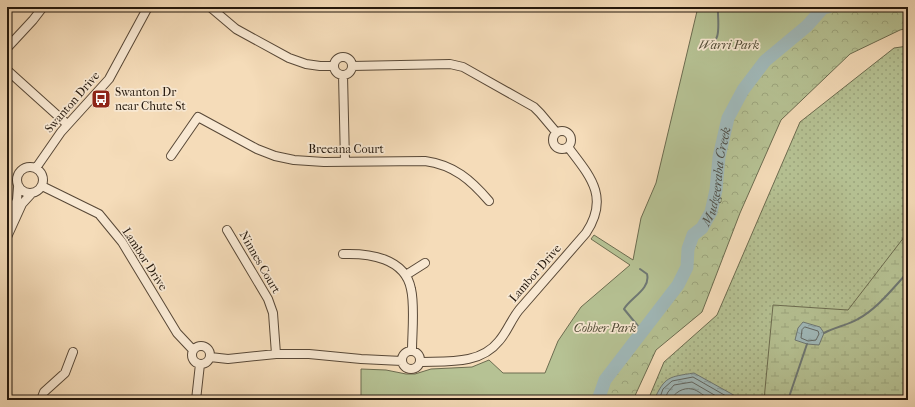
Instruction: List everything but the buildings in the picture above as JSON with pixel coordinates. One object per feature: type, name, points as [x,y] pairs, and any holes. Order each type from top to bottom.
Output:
[{"type":"street","points":[[7,48],[34,20],[43,7]]},
{"type":"street","name":"Swanton Drive","points":[[36,168],[50,146],[67,124],[108,79],[148,7]]},
{"type":"street","name":"Lambor Drive","points":[[210,7],[236,28],[289,58],[306,64],[333,66],[337,59],[343,57],[348,59],[352,66],[450,64],[463,67],[534,107],[556,132]]},
{"type":"street","points":[[333,66],[337,73],[343,75],[350,72],[352,66]]},
{"type":"street","points":[[7,70],[67,124]]},
{"type":"street","points":[[343,75],[345,162]]},
{"type":"street","name":"Breeana Court","points":[[171,156],[198,117],[244,142],[275,156],[304,161],[425,161],[440,163],[472,182],[489,201]]},
{"type":"street","name":"Lambor Drive","points":[[564,130],[568,133],[571,140],[568,147],[560,149],[555,146],[553,138],[556,132],[564,130]]},
{"type":"street","name":"Lambor Drive","points":[[210,357],[228,359],[276,354],[309,354],[402,361],[404,366],[411,369],[417,367],[420,362],[464,361],[491,350],[503,336],[512,319],[519,310],[586,233],[592,224],[597,204],[597,195],[591,178],[568,147]]},
{"type":"street","points":[[7,221],[17,200],[18,187],[16,179],[20,171],[28,167],[36,168],[43,176],[42,186],[38,191],[32,193],[24,192],[18,187]]},
{"type":"street","name":"Lambor Drive","points":[[42,186],[98,214],[122,242],[178,333],[193,350],[192,357],[197,363],[200,364]]},
{"type":"street","points":[[7,237],[22,204],[32,193]]},
{"type":"street","name":"Ninnes Court","points":[[227,230],[268,299],[273,313],[276,354]]},
{"type":"street","points":[[343,254],[360,254],[384,260],[398,267],[406,275],[410,283],[412,296],[412,351]]},
{"type":"street","points":[[406,275],[425,263]]},
{"type":"street","points":[[193,350],[198,346],[206,347],[210,352],[210,357],[206,362],[200,364],[196,400]]},
{"type":"street","points":[[412,351],[418,355],[420,362]]},
{"type":"street","points":[[402,361],[404,355],[412,351]]},
{"type":"street","points":[[41,400],[44,392],[65,373],[74,352]]},
{"type":"green space","name":"Cobber Park","points":[[698,7],[828,7],[823,8],[807,26],[765,61],[743,90],[728,118],[719,157],[716,190],[711,212],[702,228],[693,235],[688,249],[687,267],[678,285],[605,380],[598,400],[361,400],[361,369],[386,370],[406,374],[415,374],[431,369],[472,367],[489,360],[503,373],[545,373],[558,341],[581,307],[630,265],[591,239],[594,235],[633,260],[641,218],[656,183]]},
{"type":"green space","points":[[779,7],[908,7],[908,28],[900,30],[850,54],[781,120],[740,213],[702,312],[656,350],[633,400],[579,400],[694,192]]},
{"type":"green space","points":[[908,46],[908,400],[648,400],[664,362],[717,315],[800,122],[894,48]]},
{"type":"green space","points":[[908,232],[908,400],[764,400],[773,305],[848,310]]},
{"type":"water","points":[[803,322],[820,327],[824,333],[819,345],[807,344],[795,340],[798,328]]},
{"type":"water","points":[[694,373],[739,398],[739,400],[654,400],[661,386],[669,379]]},
{"type":"waterway","points":[[704,43],[710,43],[717,37],[718,7]]},
{"type":"waterway","name":"Mudgeeraba Creek","points":[[598,400],[605,380],[678,285],[687,267],[688,249],[693,235],[702,228],[711,212],[716,190],[719,157],[728,118],[743,90],[765,61],[807,26],[823,8],[828,7]]},
{"type":"waterway","points":[[640,269],[647,274],[646,284],[624,309],[642,331]]},
{"type":"waterway","points":[[824,333],[854,321],[872,309],[908,272]]},
{"type":"waterway","points":[[788,400],[807,344]]},
{"type":"place","name":"Swanton Dr near Chute St","points":[[101,99]]},
{"type":"park label","name":"Warri Park","points":[[729,45]]}]
